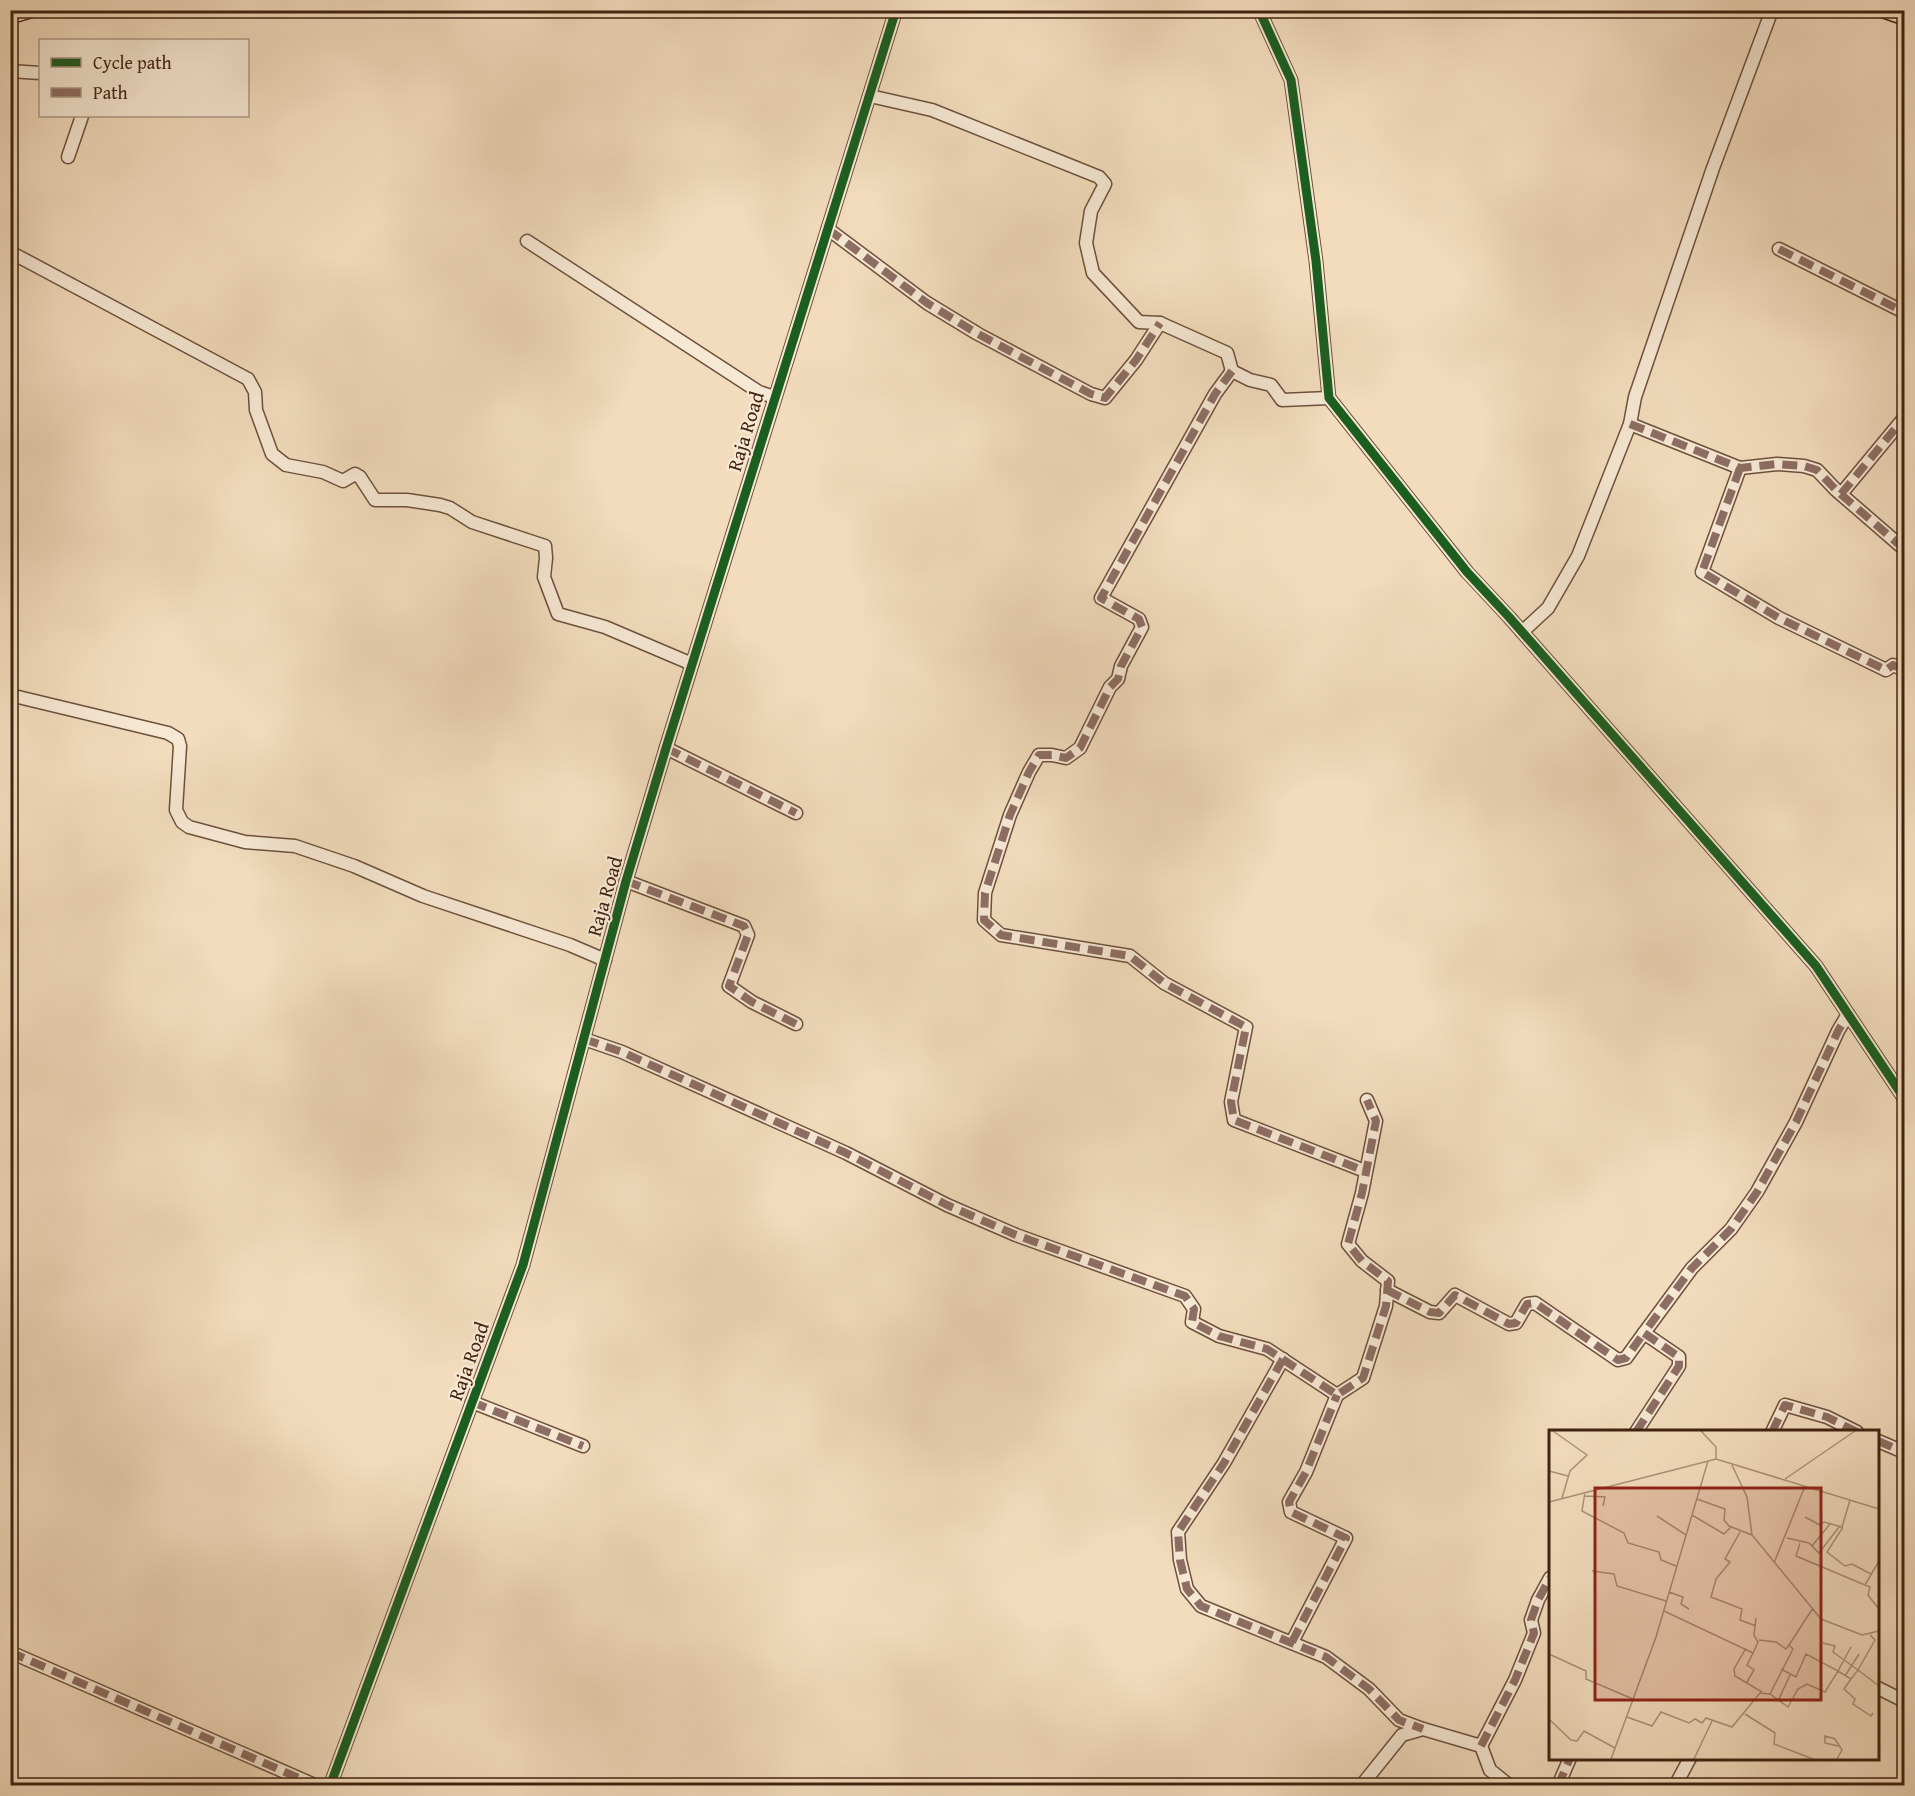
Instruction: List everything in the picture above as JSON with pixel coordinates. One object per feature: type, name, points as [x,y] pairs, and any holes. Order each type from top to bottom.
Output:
[{"type":"main road","points":[[10,16],[30,10]]},
{"type":"main road","points":[[1884,10],[1905,17]]},
{"type":"street","name":"Raja Road","points":[[330,1785],[523,1265],[605,960],[666,748],[896,10]]},
{"type":"street","points":[[1259,10],[1291,80],[1316,261],[1329,398],[1467,572],[1816,966],[1905,1098]]},
{"type":"street","points":[[1522,632],[1548,608],[1578,556],[1630,424],[1635,397],[1709,178],[1772,10]]},
{"type":"street","points":[[10,71],[39,73]]},
{"type":"street","points":[[870,96],[932,110],[1100,177],[1105,184],[1091,211],[1086,243],[1093,273],[1139,322],[1160,323],[1227,353],[1232,371],[1250,380],[1271,385],[1282,400],[1329,398]]},
{"type":"street","points":[[68,157],[82,117]]},
{"type":"street","points":[[828,229],[927,303],[978,334],[1091,394],[1105,398],[1136,360],[1160,323]]},
{"type":"street","points":[[527,241],[759,392],[774,397]]},
{"type":"street","points":[[1779,249],[1905,312]]},
{"type":"street","points":[[10,252],[248,379],[255,392],[256,410],[272,454],[286,465],[323,472],[343,481],[355,474],[360,477],[375,500],[407,500],[440,505],[450,508],[472,522],[544,546],[546,558],[544,577],[558,614],[604,627],[692,664]]},
{"type":"street","points":[[1232,371],[1215,394],[1101,598],[1139,619],[1142,627],[1121,666],[1118,679],[1110,687],[1080,748],[1066,758],[1052,754],[1039,755],[1029,772],[1010,815],[985,893],[984,920],[1001,935],[1130,956],[1164,983],[1246,1027],[1231,1102],[1234,1120],[1365,1171]]},
{"type":"street","points":[[1841,494],[1905,418]]},
{"type":"street","points":[[1630,424],[1740,468],[1777,464],[1804,466],[1816,470],[1903,548],[1905,547]]},
{"type":"street","points":[[1740,468],[1702,572],[1779,618],[1886,670],[1893,665],[1905,670]]},
{"type":"street","points":[[10,696],[168,733],[178,740],[180,746],[177,810],[182,822],[189,827],[245,842],[295,846],[354,866],[423,896],[570,945],[605,960]]},
{"type":"street","points":[[666,748],[796,813]]},
{"type":"street","points":[[627,881],[744,926],[748,935],[729,986],[752,1002],[796,1024]]},
{"type":"street","points":[[1387,1290],[1430,1312],[1438,1313],[1455,1294],[1509,1324],[1516,1323],[1527,1304],[1535,1304],[1618,1360],[1626,1358],[1692,1268],[1731,1229],[1757,1192],[1796,1122],[1838,1030],[1848,1014]]},
{"type":"street","points":[[584,1039],[622,1053],[846,1153],[946,1205],[1016,1235],[1185,1296],[1194,1309],[1192,1322],[1219,1336],[1267,1349],[1337,1395]]},
{"type":"street","points":[[1292,1642],[1346,1538],[1291,1512],[1289,1502],[1306,1472],[1337,1395],[1363,1378],[1386,1306],[1388,1281],[1362,1261],[1348,1245],[1362,1193],[1376,1121],[1367,1100]]},
{"type":"street","points":[[1637,1430],[1679,1366],[1679,1357],[1644,1334]]},
{"type":"street","points":[[1282,1359],[1224,1463],[1178,1532],[1180,1560],[1187,1589],[1201,1606],[1326,1657],[1369,1689],[1399,1720],[1481,1746]]},
{"type":"street","points":[[472,1402],[583,1446]]},
{"type":"street","points":[[1772,1430],[1785,1405],[1827,1418],[1855,1430]]},
{"type":"street","points":[[1879,1441],[1905,1452]]},
{"type":"street","points":[[1510,1785],[1490,1770],[1481,1746],[1515,1680],[1534,1633],[1531,1620],[1538,1600],[1549,1581]]},
{"type":"street","points":[[10,1652],[317,1785]]},
{"type":"street","points":[[1879,1688],[1905,1701]]},
{"type":"street","points":[[1361,1785],[1402,1735],[1423,1729]]},
{"type":"street","points":[[1558,1785],[1569,1760]]},
{"type":"street","points":[[1675,1785],[1689,1760]]},
{"type":"marked path","points":[[828,229],[927,303],[978,334],[1091,394],[1105,398],[1136,360],[1160,323]]},
{"type":"marked path","points":[[1779,249],[1904,312]]},
{"type":"marked path","points":[[1232,371],[1215,394],[1101,598],[1139,619],[1142,627],[1121,666],[1118,679],[1110,687],[1080,748],[1066,758],[1039,755],[1029,772],[1010,815],[985,893],[984,920],[1001,935],[1130,956],[1164,983],[1246,1027],[1231,1102],[1234,1120],[1365,1171]]},
{"type":"marked path","points":[[1841,494],[1904,418]]},
{"type":"marked path","points":[[1630,424],[1740,468],[1777,464],[1804,466],[1817,470],[1836,490],[1904,547]]},
{"type":"marked path","points":[[1740,468],[1702,572],[1779,618],[1886,670],[1893,665],[1904,670]]},
{"type":"marked path","points":[[666,748],[796,813]]},
{"type":"marked path","points":[[626,881],[744,926],[748,935],[729,986],[752,1002],[796,1024]]},
{"type":"marked path","points":[[1637,1430],[1679,1366],[1679,1357],[1644,1333],[1692,1268],[1731,1229],[1757,1192],[1796,1122],[1848,1014]]},
{"type":"marked path","points":[[584,1039],[622,1052],[846,1153],[947,1205],[1016,1235],[1185,1296],[1194,1309],[1192,1322],[1219,1336],[1267,1349],[1337,1395],[1363,1378],[1386,1306],[1388,1281],[1362,1261],[1348,1244],[1362,1193],[1376,1121],[1367,1100]]},
{"type":"marked path","points":[[1387,1290],[1430,1312],[1439,1313],[1455,1295],[1509,1324],[1516,1323],[1527,1304],[1535,1303],[1618,1360],[1626,1358],[1644,1333]]},
{"type":"marked path","points":[[1283,1359],[1224,1463],[1178,1532],[1180,1560],[1187,1589],[1201,1606],[1326,1657],[1369,1689],[1399,1720],[1423,1729]]},
{"type":"marked path","points":[[1292,1642],[1346,1538],[1291,1512],[1289,1502],[1306,1472],[1337,1395]]},
{"type":"marked path","points":[[472,1402],[583,1446]]},
{"type":"marked path","points":[[1773,1430],[1785,1405],[1827,1417],[1853,1430]]},
{"type":"marked path","points":[[1879,1441],[1904,1452]]},
{"type":"marked path","points":[[1481,1746],[1515,1680],[1534,1633],[1531,1620],[1549,1580]]},
{"type":"marked path","points":[[10,1652],[317,1786]]},
{"type":"marked path","points":[[1558,1786],[1569,1760]]},
{"type":"cycle path","points":[[330,1786],[523,1265],[626,881],[896,10]]},
{"type":"cycle path","points":[[1259,10],[1291,80],[1316,261],[1329,398],[1467,572],[1816,966],[1904,1098]]}]
